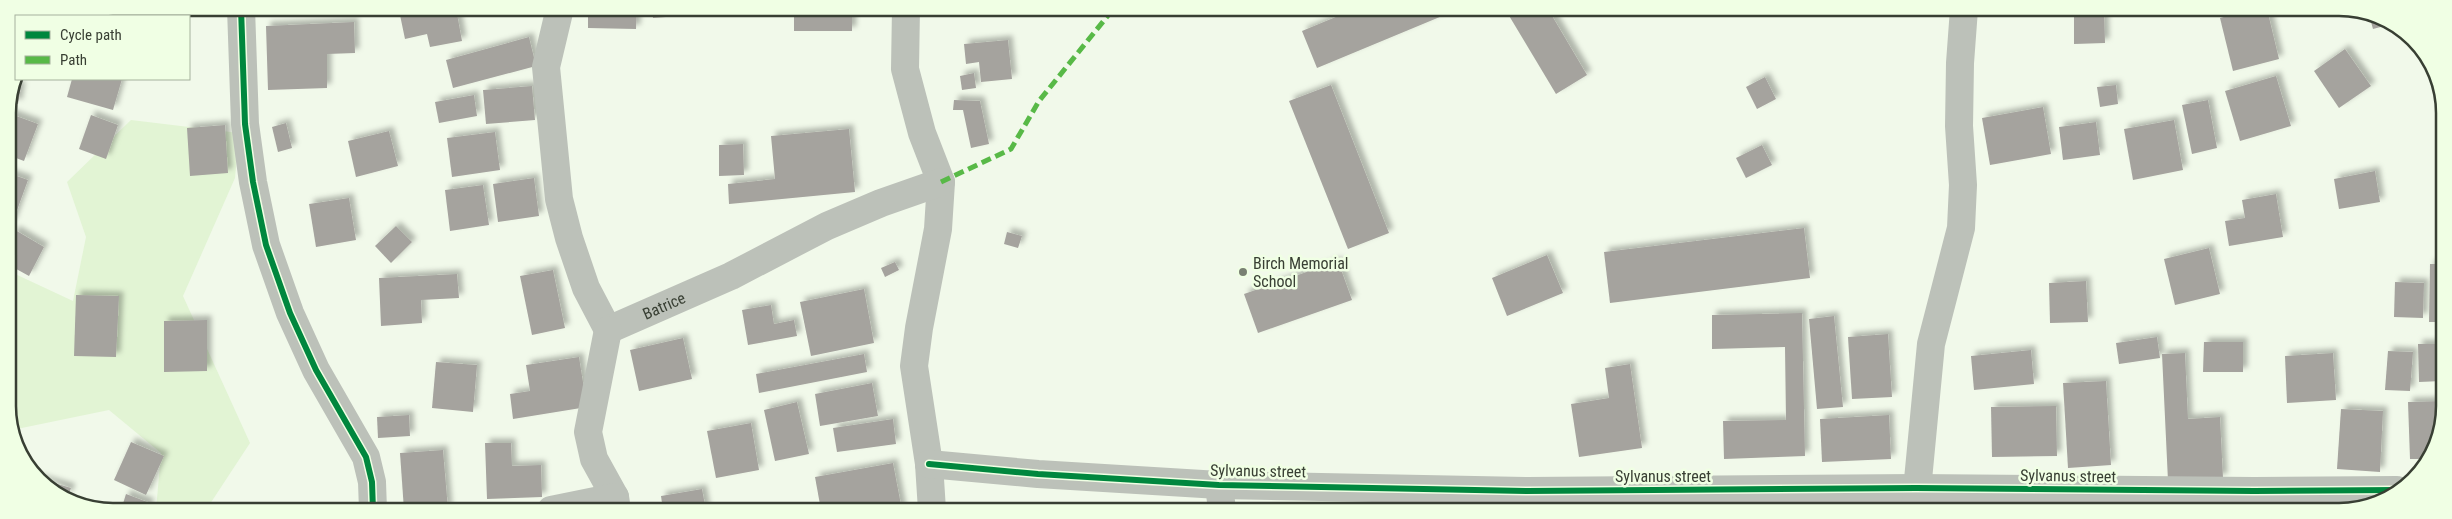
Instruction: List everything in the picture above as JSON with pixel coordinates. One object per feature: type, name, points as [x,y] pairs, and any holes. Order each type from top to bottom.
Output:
[{"type":"street","points":[[241,16],[245,124],[253,182],[266,245],[290,313],[316,370],[366,457],[372,482],[373,503]]},
{"type":"street","points":[[558,16],[546,67],[559,199],[568,238],[586,288],[608,330],[588,432],[594,459],[616,503]]},
{"type":"street","points":[[906,16],[905,69],[922,133],[941,182],[938,229],[919,328],[914,366],[929,464],[932,503]]},
{"type":"street","points":[[1916,500],[1931,344],[1961,228],[1960,90],[1964,16]]},
{"type":"street","name":"Batrice","points":[[608,330],[731,276],[827,226],[882,202],[941,182]]},
{"type":"street","name":"Sylvanus street","points":[[929,464],[1038,474],[1221,498],[1528,501],[2254,501],[2385,491]]},
{"type":"green space","points":[[131,120],[239,133],[235,178],[183,296],[250,443],[211,503],[157,503],[161,453],[109,410],[19,429],[16,412],[16,274],[73,301],[86,237],[67,182]]},
{"type":"building","points":[[400,16],[457,16],[462,41],[430,47],[427,34],[405,39]]},
{"type":"building","points":[[588,16],[637,16],[636,29],[588,28]]},
{"type":"building","points":[[653,16],[679,16],[653,18]]},
{"type":"building","points":[[794,16],[852,16],[852,31],[794,31]]},
{"type":"building","points":[[1338,16],[1442,16],[1317,68],[1302,31]]},
{"type":"building","points":[[1509,16],[1552,16],[1587,75],[1556,94]]},
{"type":"building","points":[[2074,16],[2104,16],[2105,43],[2074,44]]},
{"type":"building","points":[[2228,16],[2269,16],[2279,59],[2233,71],[2220,18]]},
{"type":"building","points":[[2371,21],[2382,27],[2373,29]]},
{"type":"building","points":[[354,22],[355,53],[327,54],[327,88],[268,90],[266,26]]},
{"type":"building","points":[[529,37],[536,66],[453,88],[446,60]]},
{"type":"building","points":[[1008,40],[1012,79],[981,82],[979,62],[966,64],[964,44]]},
{"type":"building","points":[[2345,49],[2371,86],[2339,108],[2314,71]]},
{"type":"building","points":[[974,73],[976,88],[962,90],[960,76]]},
{"type":"building","points":[[2276,76],[2291,126],[2240,141],[2225,91]]},
{"type":"building","points":[[1765,77],[1776,99],[1757,109],[1746,87]]},
{"type":"building","points":[[72,80],[122,80],[113,110],[67,97]]},
{"type":"building","points":[[1331,85],[1389,233],[1348,249],[1289,101]]},
{"type":"building","points":[[2116,85],[2118,104],[2100,107],[2097,87]]},
{"type":"building","points":[[21,86],[18,104],[17,104]]},
{"type":"building","points":[[532,86],[535,120],[486,124],[483,90]]},
{"type":"building","points":[[474,95],[477,116],[439,123],[435,102]]},
{"type":"building","points":[[954,100],[980,101],[989,144],[971,148],[963,110],[953,110]]},
{"type":"building","points":[[2208,100],[2217,148],[2192,154],[2182,105]]},
{"type":"building","points":[[2043,107],[2051,154],[1990,165],[1982,118]]},
{"type":"building","points":[[91,115],[118,125],[106,159],[79,149]]},
{"type":"building","points":[[16,116],[38,124],[24,161],[16,158]]},
{"type":"building","points":[[2174,120],[2183,170],[2133,180],[2124,129]]},
{"type":"building","points":[[2096,122],[2100,155],[2063,160],[2059,127]]},
{"type":"building","points":[[286,123],[292,148],[278,152],[272,127]]},
{"type":"building","points":[[225,125],[228,173],[190,176],[187,128]]},
{"type":"building","points":[[849,129],[855,192],[729,204],[728,184],[775,179],[771,136]]},
{"type":"building","points":[[389,131],[398,166],[356,177],[348,141]]},
{"type":"building","points":[[495,132],[500,170],[452,177],[447,138]]},
{"type":"building","points":[[743,144],[744,175],[719,176],[719,145]]},
{"type":"building","points":[[1762,145],[1772,165],[1746,178],[1736,158]]},
{"type":"building","points":[[2375,171],[2380,202],[2339,209],[2334,179]]},
{"type":"building","points":[[16,176],[28,180],[16,213]]},
{"type":"building","points":[[534,178],[539,216],[498,222],[493,184]]},
{"type":"building","points":[[483,185],[489,225],[450,231],[445,190]]},
{"type":"building","points":[[2276,194],[2283,237],[2229,246],[2225,221],[2245,218],[2242,200]]},
{"type":"building","points":[[349,198],[356,240],[316,247],[309,204]]},
{"type":"building","points":[[396,226],[412,242],[391,263],[375,246]]},
{"type":"building","points":[[1804,228],[1810,278],[1610,303],[1604,252]]},
{"type":"building","points":[[16,231],[44,247],[29,276],[16,269]]},
{"type":"building","points":[[1007,232],[1022,236],[1018,248],[1004,244]]},
{"type":"building","points":[[2209,248],[2220,294],[2175,305],[2164,259]]},
{"type":"building","points":[[1547,255],[1563,293],[1507,316],[1492,278]]},
{"type":"building","points":[[1338,261],[1352,300],[1258,333],[1244,294]]},
{"type":"building","points":[[895,262],[899,270],[885,277],[881,268]]},
{"type":"building","points":[[2430,264],[2436,264],[2436,322],[2429,322]]},
{"type":"building","points":[[553,270],[565,328],[532,335],[520,276]]},
{"type":"building","points":[[457,274],[459,298],[421,300],[422,323],[381,326],[379,278]]},
{"type":"building","points":[[2086,281],[2088,322],[2050,323],[2049,283]]},
{"type":"building","points":[[2395,282],[2424,283],[2423,318],[2394,317]]},
{"type":"building","points":[[864,289],[874,343],[811,356],[800,302]]},
{"type":"building","points":[[76,295],[119,296],[116,357],[74,356]]},
{"type":"building","points":[[771,305],[774,324],[794,320],[797,336],[748,345],[742,310]]},
{"type":"building","points":[[1802,313],[1805,456],[1724,459],[1723,421],[1786,420],[1785,347],[1712,349],[1712,315]]},
{"type":"building","points":[[1834,316],[1843,407],[1817,409],[1809,319]]},
{"type":"building","points":[[207,320],[207,371],[164,372],[164,321]]},
{"type":"building","points":[[1888,334],[1892,397],[1852,399],[1848,337]]},
{"type":"building","points":[[2157,337],[2160,358],[2119,364],[2116,343]]},
{"type":"building","points":[[683,338],[692,379],[639,391],[630,350]]},
{"type":"building","points":[[2204,342],[2243,342],[2243,372],[2203,372]]},
{"type":"building","points":[[2418,344],[2436,344],[2436,381],[2419,382]]},
{"type":"building","points":[[2031,350],[2034,384],[1974,390],[1971,356]]},
{"type":"building","points":[[2388,351],[2413,352],[2410,391],[2385,390]]},
{"type":"building","points":[[2185,353],[2188,419],[2220,417],[2223,478],[2168,481],[2162,354]]},
{"type":"building","points":[[2333,353],[2336,400],[2287,403],[2285,356]]},
{"type":"building","points":[[864,354],[867,372],[759,393],[756,374]]},
{"type":"building","points":[[579,357],[587,407],[513,419],[510,394],[530,391],[526,365]]},
{"type":"building","points":[[436,362],[477,365],[473,412],[432,408]]},
{"type":"building","points":[[1630,364],[1642,448],[1579,457],[1571,404],[1609,398],[1605,368]]},
{"type":"building","points":[[2106,381],[2111,465],[2068,468],[2063,383]]},
{"type":"building","points":[[872,383],[878,416],[820,426],[815,394]]},
{"type":"building","points":[[2436,401],[2431,437],[2420,459],[2410,459],[2408,402]]},
{"type":"building","points":[[797,402],[809,454],[775,461],[764,410]]},
{"type":"building","points":[[2056,406],[2057,456],[1992,457],[1991,407]]},
{"type":"building","points":[[2341,409],[2383,411],[2380,472],[2337,469]]},
{"type":"building","points":[[409,415],[410,436],[378,438],[377,417]]},
{"type":"building","points":[[1889,415],[1891,459],[1822,462],[1820,419]]},
{"type":"building","points":[[893,419],[896,444],[837,452],[833,428]]},
{"type":"building","points":[[751,423],[759,470],[716,478],[707,431]]},
{"type":"building","points":[[131,442],[164,456],[146,495],[114,480]]},
{"type":"building","points":[[485,443],[511,443],[512,466],[541,465],[542,497],[487,499]]},
{"type":"building","points":[[443,450],[447,503],[404,503],[400,453]]},
{"type":"building","points":[[893,463],[901,503],[820,503],[815,477]]},
{"type":"building","points":[[55,483],[71,488],[69,492]]},
{"type":"building","points":[[702,489],[705,503],[662,503],[661,496]]},
{"type":"building","points":[[126,494],[150,503],[123,503]]},
{"type":"marked path","points":[[941,182],[1011,149],[1039,101],[1108,16]]},
{"type":"cycle path","points":[[241,16],[245,124],[253,182],[266,245],[290,313],[316,370],[366,457],[372,482],[373,503]]},
{"type":"cycle path","points":[[929,464],[1038,474],[1219,485],[1527,491],[1916,488],[2254,491],[2387,490]]},
{"type":"place","name":"Birch Memorial School","points":[[1243,272]]}]
